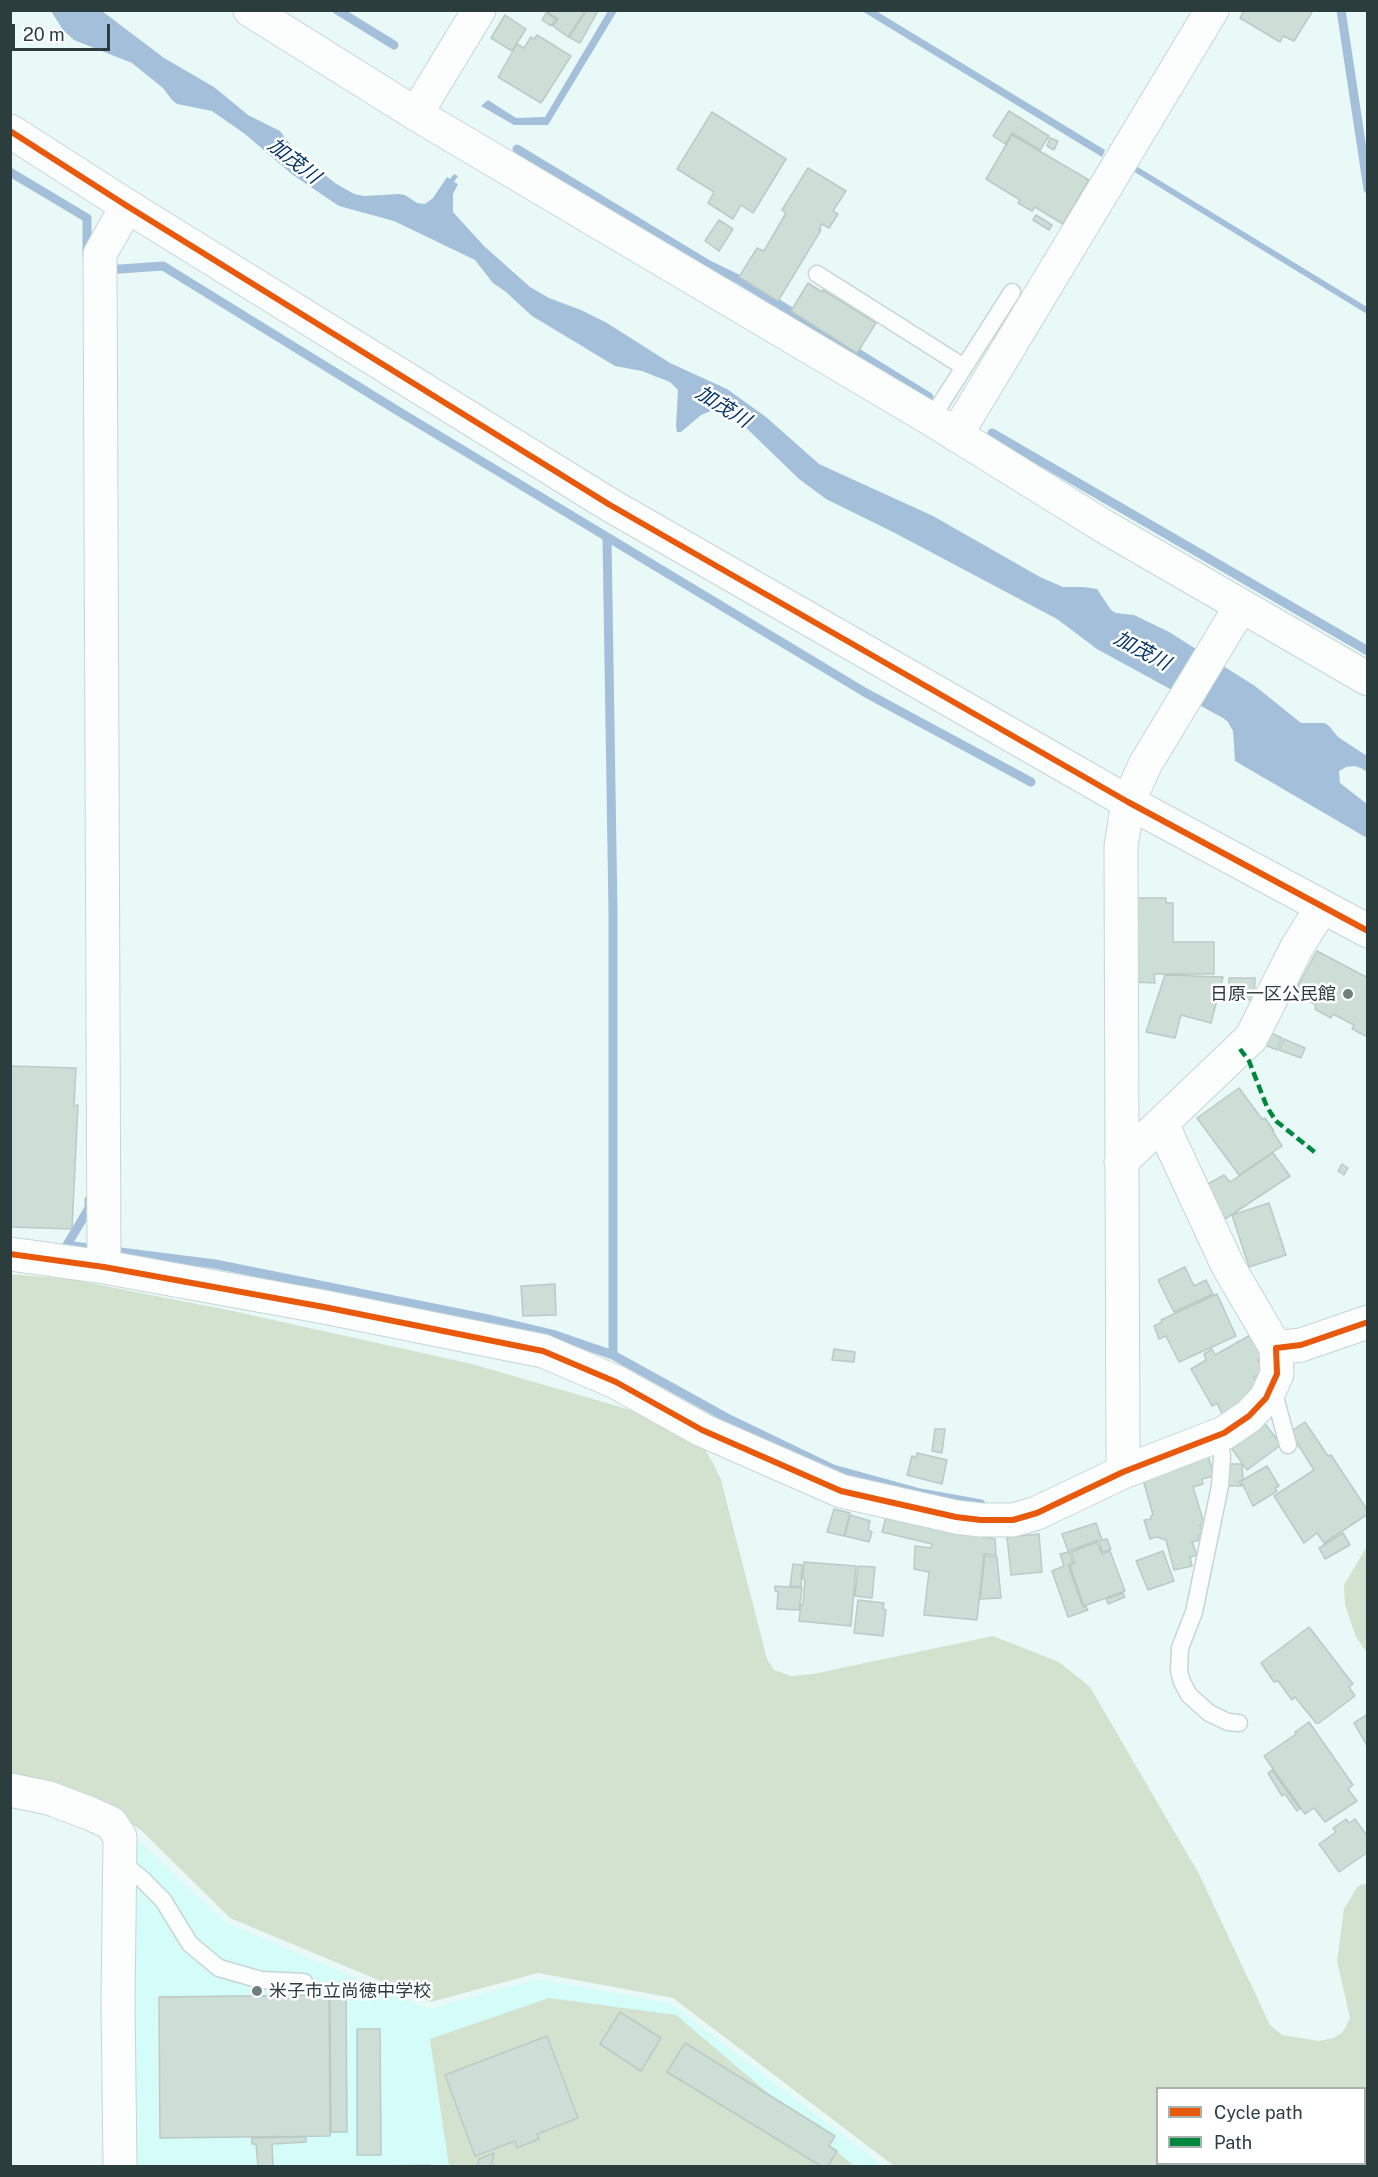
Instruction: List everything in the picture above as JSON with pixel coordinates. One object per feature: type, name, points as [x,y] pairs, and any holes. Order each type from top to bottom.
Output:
[{"type":"street","points":[[250,10],[416,114],[943,427],[1105,527],[1234,618],[1368,679]]},
{"type":"street","points":[[416,114],[479,10]]},
{"type":"street","points":[[943,427],[1212,10]]},
{"type":"street","points":[[10,131],[126,206],[610,505],[1128,802],[1368,931]]},
{"type":"street","points":[[104,1267],[100,254],[126,206]]},
{"type":"street","points":[[1123,1472],[1121,846],[1128,802],[1146,763],[1234,618]]},
{"type":"street","points":[[1121,1162],[1251,1038],[1297,946],[1322,907]]},
{"type":"street","points":[[10,1254],[104,1267],[324,1307],[543,1351],[616,1382],[702,1430],[840,1491],[956,1517],[1013,1520],[1037,1513],[1123,1472],[1218,1436],[1249,1416],[1266,1398],[1277,1374],[1276,1348],[1228,1266],[1162,1124]]},
{"type":"street","points":[[1276,1348],[1301,1344],[1368,1322]]},
{"type":"street","points":[[10,1790],[49,1798],[111,1823],[120,1836],[118,2002],[120,2166]]},
{"type":"lane","points":[[817,274],[964,367]]},
{"type":"lane","points":[[943,427],[964,367],[1012,292]]},
{"type":"lane","points":[[1272,1385],[1288,1445]]},
{"type":"lane","points":[[1218,1436],[1222,1456],[1220,1486],[1194,1612],[1180,1648],[1179,1671],[1189,1695],[1209,1713],[1228,1722],[1239,1723]]},
{"type":"lane","points":[[120,1861],[163,1900],[190,1944],[219,1968],[261,1980],[304,1982]]},
{"type":"shaded area","name":"米子市立尚徳中学校","points":[[135,1838],[226,1923],[429,2009],[538,1979],[670,2003],[883,2166],[130,2166]]},
{"type":"green space","points":[[10,1274],[69,1279],[233,1311],[472,1364],[648,1415],[704,1448],[713,1463],[721,1480],[767,1659],[774,1670],[791,1676],[813,1674],[993,1636],[1059,1662],[1090,1687],[1199,1874],[1270,2025],[1282,2035],[1319,2041],[1334,2038],[1343,2032],[1350,2018],[1337,1961],[1344,1909],[1358,1886],[1367,1883],[1367,2166],[894,2166],[673,1998],[538,1973],[431,2002],[230,1918],[142,1831],[98,1800],[11,1775]]},
{"type":"green space","points":[[1367,1546],[1367,1653],[1356,1637],[1345,1605],[1344,1585]]},
{"type":"green space","points":[[549,1998],[676,2015],[854,2166],[449,2166],[430,2039]]},
{"type":"water","name":"加茂川","points":[[51,11],[102,11],[164,58],[214,87],[248,115],[280,131],[296,152],[335,183],[354,194],[364,196],[399,194],[417,203],[425,204],[433,198],[447,177],[450,179],[454,174],[458,176],[454,182],[458,184],[453,194],[453,212],[484,246],[530,287],[549,298],[607,323],[670,363],[727,389],[766,417],[819,464],[933,516],[1040,577],[1063,587],[1097,589],[1111,610],[1116,613],[1134,615],[1169,632],[1255,686],[1301,723],[1325,723],[1338,737],[1367,756],[1367,772],[1354,766],[1339,771],[1340,783],[1367,804],[1367,838],[1235,761],[1233,731],[1223,718],[1097,649],[1057,619],[826,499],[799,479],[736,418],[722,411],[711,411],[701,415],[681,432],[677,432],[678,390],[670,382],[642,371],[615,366],[532,316],[493,283],[475,260],[394,221],[339,206],[293,175],[245,134],[212,111],[177,104],[163,88],[132,63],[74,40],[63,30]]},
{"type":"water","points":[[608,11],[617,11],[548,125],[514,125],[481,106],[488,100],[516,118],[545,117]]},
{"type":"water","points":[[862,11],[876,11],[1105,150],[1102,157]]},
{"type":"water","points":[[1136,166],[1367,307],[1367,314],[1133,171]]},
{"type":"building","points":[[544,10],[586,10],[568,37],[553,26],[558,19]]},
{"type":"building","points":[[587,10],[598,11],[580,43],[569,37]]},
{"type":"building","points":[[1244,10],[1311,10],[1312,12],[1294,41],[1283,36],[1280,42],[1240,18]]},
{"type":"building","points":[[546,13],[556,19],[551,26],[542,20]]},
{"type":"building","points":[[505,15],[526,29],[512,51],[491,38]]},
{"type":"building","points":[[537,35],[571,56],[541,103],[498,77],[517,44],[524,48],[531,37],[534,39]]},
{"type":"building","points":[[1009,111],[1049,136],[1040,150],[1012,133],[1005,144],[993,136]]},
{"type":"building","points":[[712,112],[786,159],[753,213],[741,205],[733,219],[708,203],[714,192],[677,169]]},
{"type":"building","points":[[1012,135],[1089,180],[1063,224],[1035,207],[1032,211],[1018,203],[1020,200],[986,179]]},
{"type":"building","points":[[1050,138],[1058,141],[1054,150],[1047,146]]},
{"type":"building","points":[[808,168],[846,191],[833,211],[838,214],[829,228],[822,224],[819,229],[821,230],[778,301],[739,277],[757,248],[764,251],[786,213],[782,210]]},
{"type":"building","points":[[1036,215],[1052,225],[1049,230],[1033,220]]},
{"type":"building","points":[[719,220],[733,229],[719,251],[705,241]]},
{"type":"building","points":[[808,283],[876,323],[857,353],[791,311]]},
{"type":"building","points":[[1135,898],[1166,898],[1166,903],[1173,903],[1173,942],[1214,942],[1214,974],[1154,974],[1155,983],[1134,982]]},
{"type":"building","points":[[1317,951],[1368,978],[1368,1037],[1352,1029],[1354,1025],[1333,1014],[1331,1018],[1315,1009],[1316,1005],[1294,993]]},
{"type":"building","points":[[1165,975],[1223,977],[1211,1023],[1181,1015],[1175,1038],[1146,1032]]},
{"type":"building","points":[[1229,978],[1255,978],[1254,1000],[1229,999]]},
{"type":"building","points":[[1269,1032],[1282,1038],[1277,1050],[1265,1045]]},
{"type":"building","points":[[1284,1039],[1305,1048],[1301,1058],[1279,1050]]},
{"type":"building","points":[[10,1066],[76,1068],[74,1106],[78,1105],[72,1229],[10,1227]]},
{"type":"building","points":[[1239,1088],[1262,1119],[1265,1118],[1282,1146],[1239,1175],[1197,1118]]},
{"type":"building","points":[[1273,1153],[1290,1176],[1225,1219],[1206,1185],[1224,1175],[1230,1182]]},
{"type":"building","points":[[1342,1164],[1348,1168],[1344,1175],[1338,1171]]},
{"type":"building","points":[[1269,1203],[1286,1255],[1249,1267],[1232,1215]]},
{"type":"building","points":[[1185,1267],[1194,1286],[1206,1280],[1213,1294],[1174,1312],[1158,1280]]},
{"type":"building","points":[[555,1284],[556,1315],[523,1316],[521,1286]]},
{"type":"building","points":[[1217,1294],[1236,1336],[1179,1362],[1166,1336],[1159,1339],[1154,1326],[1162,1322],[1161,1320]]},
{"type":"building","points":[[1254,1333],[1266,1355],[1258,1360],[1265,1372],[1254,1377],[1261,1390],[1224,1418],[1217,1403],[1212,1406],[1191,1369],[1206,1360],[1204,1354],[1212,1349],[1215,1355]]},
{"type":"building","points":[[834,1349],[855,1352],[854,1362],[832,1360]]},
{"type":"building","points":[[1263,1421],[1281,1445],[1247,1470],[1230,1446]]},
{"type":"building","points":[[1305,1422],[1328,1456],[1331,1455],[1368,1511],[1368,1514],[1324,1543],[1317,1533],[1304,1543],[1274,1496],[1314,1470],[1290,1432]]},
{"type":"building","points":[[935,1429],[945,1429],[942,1453],[932,1451]]},
{"type":"building","points":[[1207,1452],[1214,1476],[1202,1479],[1203,1484],[1193,1487],[1204,1523],[1200,1525],[1203,1533],[1198,1535],[1200,1540],[1192,1542],[1197,1555],[1190,1557],[1192,1566],[1174,1570],[1166,1540],[1157,1537],[1150,1539],[1144,1520],[1151,1519],[1153,1515],[1142,1476]]},
{"type":"building","points":[[917,1453],[947,1460],[942,1484],[907,1475],[912,1456],[916,1458]]},
{"type":"building","points":[[1229,1464],[1242,1464],[1243,1479],[1239,1482],[1242,1486],[1228,1486]]},
{"type":"building","points":[[1267,1466],[1279,1486],[1275,1488],[1277,1491],[1253,1506],[1241,1481]]},
{"type":"building","points":[[834,1509],[850,1513],[844,1536],[827,1532]]},
{"type":"building","points":[[850,1515],[870,1521],[868,1530],[872,1532],[869,1542],[845,1536]]},
{"type":"building","points":[[886,1517],[995,1539],[996,1555],[984,1554],[977,1620],[924,1615],[929,1572],[914,1569],[915,1546],[931,1548],[932,1544],[882,1532]]},
{"type":"building","points":[[1096,1523],[1102,1540],[1107,1539],[1111,1549],[1102,1552],[1099,1540],[1068,1551],[1062,1534]]},
{"type":"building","points":[[1343,1533],[1350,1545],[1325,1559],[1319,1548]]},
{"type":"building","points":[[1039,1534],[1042,1572],[1011,1575],[1007,1537]]},
{"type":"building","points":[[1097,1542],[1102,1554],[1110,1551],[1125,1591],[1084,1606],[1070,1566],[1075,1563],[1071,1552]]},
{"type":"building","points":[[1163,1551],[1174,1581],[1148,1590],[1136,1561]]},
{"type":"building","points":[[1069,1552],[1073,1563],[1068,1565],[1083,1607],[1088,1610],[1068,1617],[1052,1571],[1064,1566],[1060,1554]]},
{"type":"building","points":[[985,1556],[997,1557],[1001,1598],[980,1599]]},
{"type":"building","points":[[804,1562],[856,1566],[851,1626],[799,1621],[801,1604],[803,1604]]},
{"type":"building","points":[[793,1564],[802,1565],[801,1587],[790,1586]]},
{"type":"building","points":[[858,1566],[875,1567],[872,1598],[855,1596]]},
{"type":"building","points":[[775,1586],[802,1588],[799,1610],[777,1609],[778,1591],[775,1591]]},
{"type":"building","points":[[1123,1593],[1125,1597],[1108,1604],[1106,1599]]},
{"type":"building","points":[[858,1600],[884,1603],[883,1609],[886,1610],[883,1636],[854,1633]]},
{"type":"building","points":[[1309,1627],[1353,1684],[1349,1687],[1355,1696],[1319,1723],[1316,1723],[1295,1697],[1292,1700],[1278,1681],[1274,1682],[1261,1663]]},
{"type":"building","points":[[1368,1714],[1368,1747],[1354,1723]]},
{"type":"building","points":[[1309,1722],[1353,1785],[1348,1789],[1357,1801],[1325,1822],[1314,1808],[1305,1814],[1264,1756]]},
{"type":"building","points":[[1272,1770],[1300,1809],[1297,1811],[1285,1794],[1282,1796],[1268,1773]]},
{"type":"building","points":[[1346,1819],[1349,1823],[1355,1819],[1368,1837],[1368,1852],[1339,1872],[1319,1844],[1336,1832],[1333,1828]]},
{"type":"building","points":[[329,1995],[330,2136],[160,2138],[159,1997]]},
{"type":"building","points":[[330,1999],[346,1999],[347,2132],[331,2132]]},
{"type":"building","points":[[620,2012],[661,2038],[641,2071],[600,2044]]},
{"type":"building","points":[[357,2029],[380,2029],[381,2155],[357,2155]]},
{"type":"building","points":[[547,2036],[578,2118],[537,2134],[539,2139],[517,2148],[515,2141],[475,2156],[445,2075]]},
{"type":"building","points":[[685,2043],[835,2136],[829,2146],[837,2151],[828,2166],[821,2166],[667,2072]]},
{"type":"building","points":[[306,2137],[306,2142],[272,2144],[273,2166],[258,2166],[256,2144],[252,2144],[252,2138]]},
{"type":"building","points":[[494,2153],[491,2166],[477,2166],[479,2159]]},
{"type":"building","points":[[430,2165],[430,2166],[377,2166]]},
{"type":"waterway","points":[[337,10],[394,45]]},
{"type":"waterway","points":[[1341,10],[1368,189]]},
{"type":"waterway","points":[[517,149],[709,265],[738,279],[929,397]]},
{"type":"waterway","points":[[10,172],[87,218],[87,255]]},
{"type":"waterway","points":[[106,270],[163,266],[398,411],[866,693],[1031,782]]},
{"type":"waterway","points":[[992,433],[1368,651]]},
{"type":"waterway","points":[[607,537],[613,913],[613,1355]]},
{"type":"waterway","points":[[67,1245],[89,1208],[89,1200]]},
{"type":"waterway","points":[[73,1246],[215,1264],[488,1319],[555,1335],[613,1355],[727,1418],[833,1469],[920,1493],[981,1504]]},
{"type":"marked path","points":[[1240,1049],[1249,1061],[1267,1107],[1276,1121],[1317,1154]]},
{"type":"cycle path","points":[[10,131],[610,505],[1128,802],[1368,931]]},
{"type":"cycle path","points":[[10,1254],[104,1267],[324,1307],[543,1351],[616,1382],[702,1430],[841,1491],[956,1517],[981,1520],[1013,1520],[1037,1513],[1123,1472],[1224,1433],[1249,1416],[1266,1398],[1277,1374],[1276,1348],[1301,1345],[1368,1322]]},
{"type":"place","name":"日原一区公民館","points":[[1348,994]]},
{"type":"place","name":"米子市立尚徳中学校","points":[[257,1991]]}]
